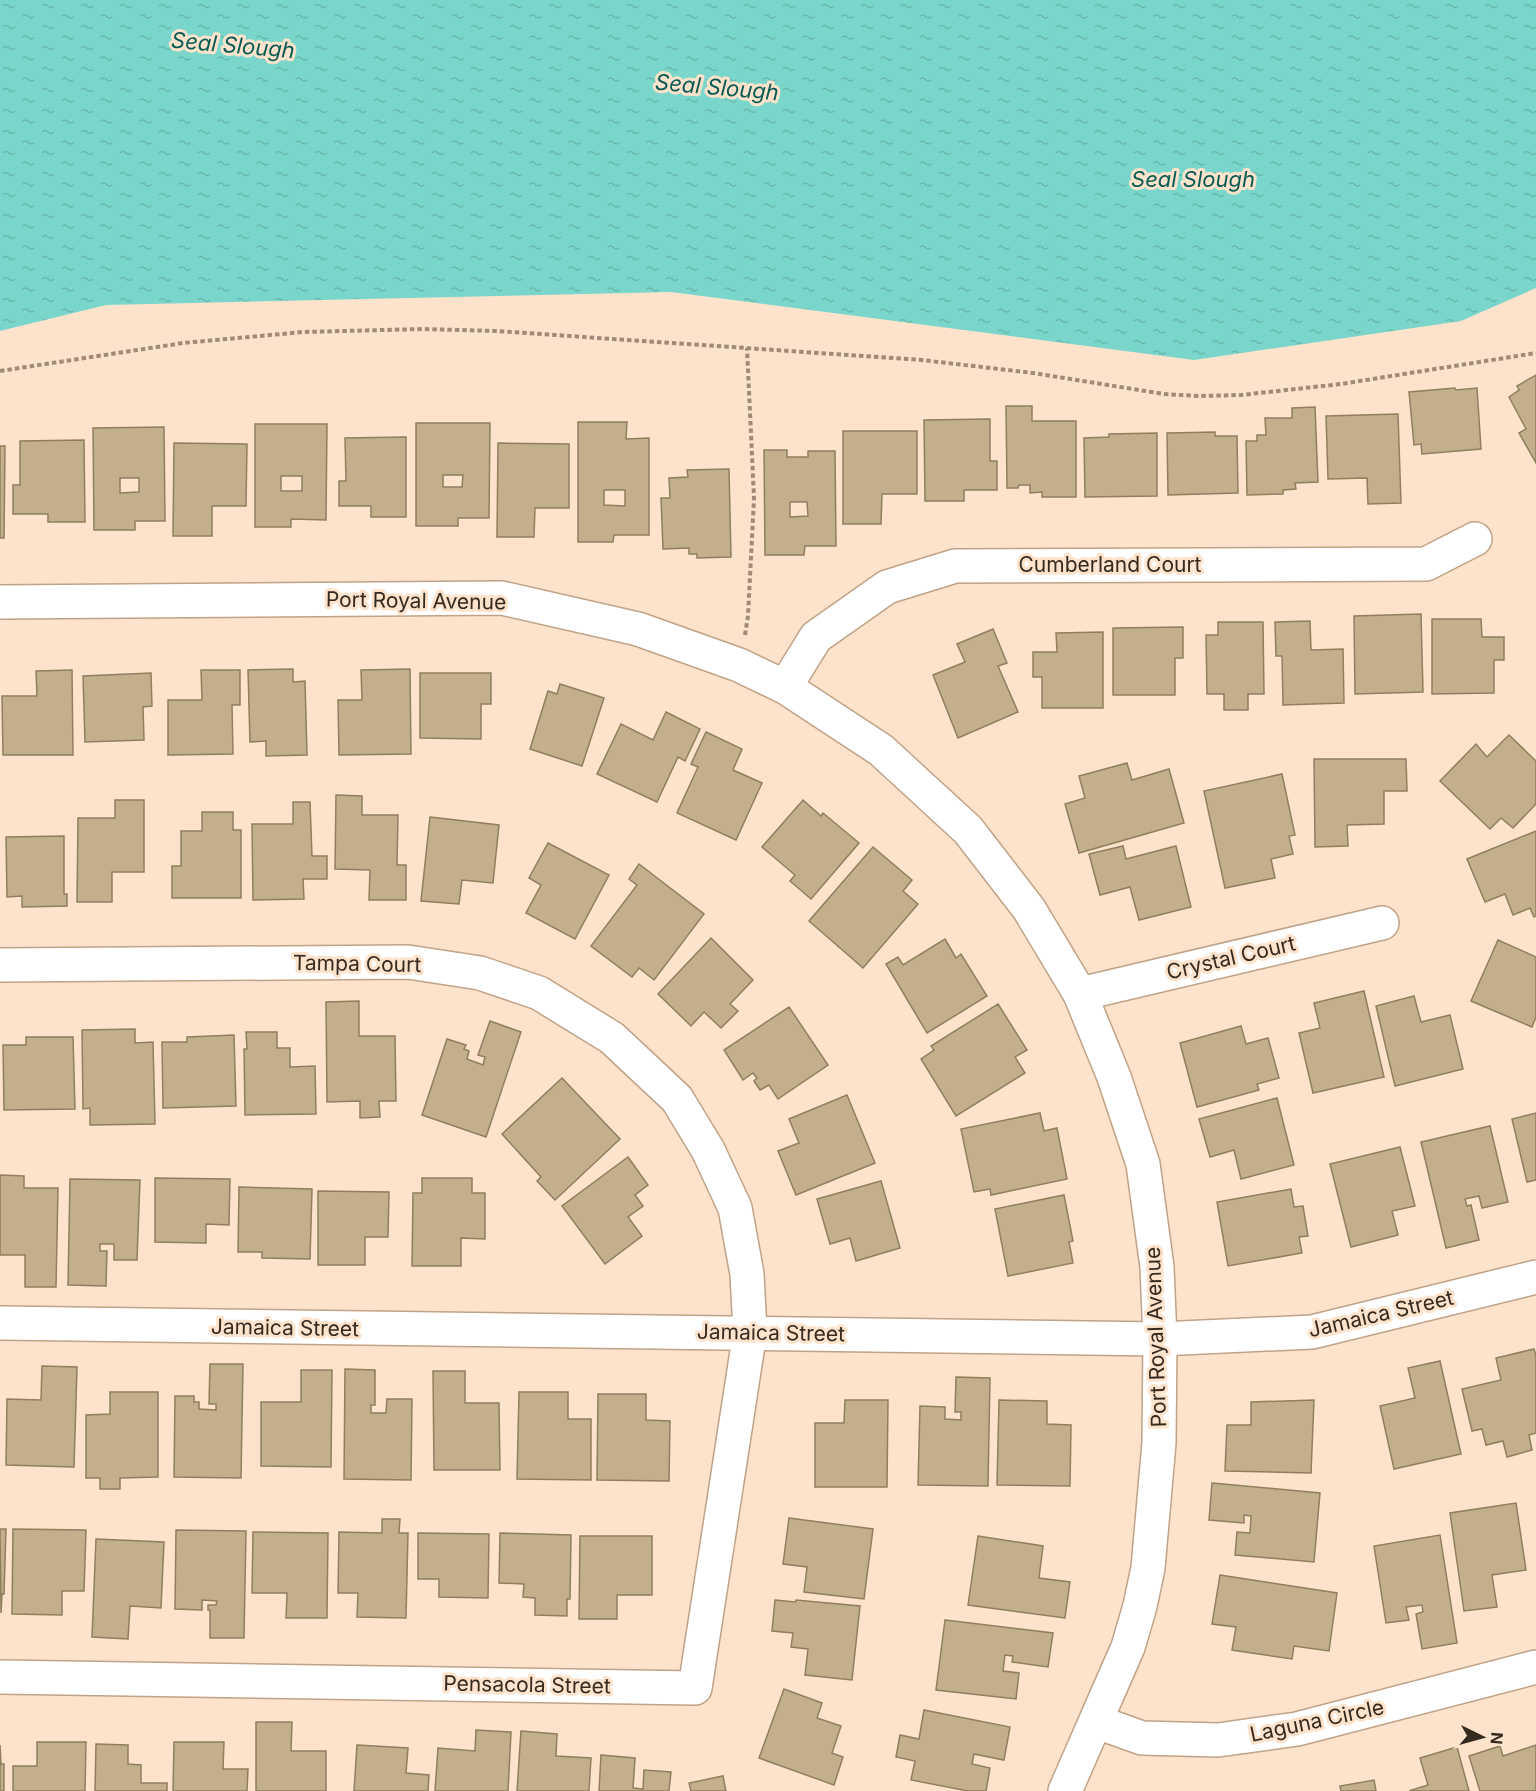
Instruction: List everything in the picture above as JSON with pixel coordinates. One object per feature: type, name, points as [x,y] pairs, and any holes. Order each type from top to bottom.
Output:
[{"type":"street","name":"Cumberland Court","points":[[785,687],[816,637],[887,587],[955,566],[1426,564],[1475,539]]},
{"type":"street","name":"Port Royal Avenue","points":[[0,602],[502,598],[638,629],[740,665],[785,687],[881,750],[968,830],[1029,909],[1080,994],[1114,1077],[1143,1164],[1157,1267],[1160,1339],[1159,1443],[1148,1568],[1128,1647],[1065,1791]]},
{"type":"street","name":"Crystal Court","points":[[1080,994],[1382,923]]},
{"type":"street","name":"Tampa Court","points":[[0,965],[408,962],[480,973],[538,993],[612,1038],[677,1099],[708,1150],[735,1208],[747,1274],[750,1332]]},
{"type":"street","name":"Jamaica Street","points":[[0,1323],[1160,1339],[1312,1332],[1536,1277]]},
{"type":"street","name":"Pensacola Street","points":[[0,1677],[694,1688],[750,1332]]},
{"type":"street","name":"Laguna Circle","points":[[1096,1722],[1142,1738],[1218,1740],[1297,1729],[1536,1667]]},
{"type":"path","points":[[0,371],[183,343],[303,332],[423,329],[496,331],[922,360],[1033,373],[1164,394],[1198,396],[1241,395],[1341,384],[1536,353]]},
{"type":"path","points":[[740,665],[748,616],[753,498],[747,348]]},
{"type":"water","name":"Seal Slough","points":[[0,0],[1536,0],[1536,288],[1461,321],[1194,360],[671,292],[106,305],[0,331]]},
{"type":"building","points":[[1536,375],[1536,463],[1519,433],[1526,429],[1509,397],[1519,390],[1517,386]]},
{"type":"building","points":[[1455,388],[1456,390],[1477,388],[1481,449],[1422,454],[1421,444],[1414,445],[1409,392]]},
{"type":"building","points":[[1006,406],[1032,406],[1032,421],[1076,421],[1076,497],[1042,497],[1042,492],[1030,493],[1030,485],[1007,488]]},
{"type":"building","points":[[1315,407],[1318,482],[1295,483],[1296,489],[1283,490],[1283,494],[1247,495],[1246,441],[1257,441],[1257,435],[1266,435],[1265,418],[1292,418],[1292,408]]},
{"type":"building","points":[[1398,414],[1401,503],[1368,504],[1367,478],[1328,479],[1326,416]]},
{"type":"building","points":[[990,419],[990,461],[997,461],[997,490],[964,490],[964,501],[925,501],[924,420]]},
{"type":"building","points":[[578,422],[627,422],[626,439],[649,438],[649,535],[614,535],[613,542],[578,542]],"holes":[[[604,490],[625,490],[625,506],[604,505]]]},
{"type":"building","points":[[416,423],[490,423],[489,518],[458,518],[458,526],[416,526]],"holes":[[[443,475],[463,475],[462,487],[443,487]]]},
{"type":"building","points":[[255,424],[327,424],[326,520],[291,519],[291,527],[255,527]],"holes":[[[281,476],[302,476],[302,491],[281,491]]]},
{"type":"building","points":[[164,427],[165,521],[135,521],[135,530],[94,530],[93,428]],"holes":[[[120,478],[139,478],[139,492],[120,493]]]},
{"type":"building","points":[[843,431],[917,431],[917,494],[882,494],[881,524],[843,524]]},
{"type":"building","points":[[1215,432],[1215,436],[1237,436],[1238,493],[1168,495],[1167,433]]},
{"type":"building","points":[[1157,433],[1157,496],[1085,497],[1084,438],[1109,437],[1109,434]]},
{"type":"building","points":[[406,437],[406,517],[371,517],[371,506],[339,506],[339,481],[346,481],[345,438]]},
{"type":"building","points":[[84,440],[85,522],[48,522],[48,514],[13,514],[13,485],[20,485],[20,441]]},
{"type":"building","points":[[174,443],[247,444],[246,506],[212,506],[212,536],[173,536]]},
{"type":"building","points":[[498,443],[569,444],[569,508],[535,508],[534,537],[497,537]]},
{"type":"building","points":[[0,446],[5,446],[4,538],[0,538]]},
{"type":"building","points":[[764,450],[787,450],[787,457],[808,457],[808,451],[835,451],[836,546],[805,546],[804,555],[765,555]],"holes":[[[790,502],[807,502],[808,516],[790,517]]]},
{"type":"building","points":[[729,469],[731,557],[697,558],[697,554],[689,554],[689,548],[663,549],[661,498],[670,498],[669,478],[688,477],[687,470]]},
{"type":"building","points":[[1421,614],[1423,692],[1355,694],[1354,616]]},
{"type":"building","points":[[1432,619],[1481,619],[1482,637],[1504,637],[1504,660],[1494,660],[1494,693],[1432,694]]},
{"type":"building","points":[[1310,621],[1311,650],[1343,649],[1344,703],[1283,705],[1282,656],[1276,656],[1275,622]]},
{"type":"building","points":[[1218,622],[1263,622],[1264,694],[1248,694],[1248,710],[1224,710],[1224,694],[1207,694],[1206,635],[1218,635]]},
{"type":"building","points":[[1183,627],[1183,658],[1175,658],[1175,695],[1113,695],[1113,628]]},
{"type":"building","points":[[993,629],[1007,663],[998,666],[1018,712],[958,738],[933,675],[965,662],[957,644]]},
{"type":"building","points":[[1103,632],[1103,708],[1042,708],[1042,677],[1033,677],[1033,652],[1057,652],[1056,633]]},
{"type":"building","points":[[293,669],[293,682],[305,681],[307,755],[266,756],[266,741],[250,742],[248,670]]},
{"type":"building","points":[[410,669],[411,754],[339,755],[338,700],[362,700],[361,670]]},
{"type":"building","points":[[72,670],[73,755],[3,755],[2,696],[37,696],[36,671]]},
{"type":"building","points":[[201,670],[240,670],[240,705],[232,705],[233,754],[168,755],[168,700],[202,700]]},
{"type":"building","points":[[151,673],[152,706],[143,707],[144,740],[85,742],[83,676]]},
{"type":"building","points":[[420,673],[491,673],[491,704],[481,704],[481,739],[420,738]]},
{"type":"building","points":[[560,684],[604,698],[582,766],[530,749],[548,691],[557,694]]},
{"type":"building","points":[[666,712],[700,729],[685,761],[678,757],[657,802],[597,774],[621,724],[653,740]]},
{"type":"building","points":[[706,732],[742,749],[733,770],[762,783],[736,840],[677,813],[698,767],[691,764]]},
{"type":"building","points":[[1509,735],[1536,761],[1536,804],[1513,828],[1501,818],[1490,829],[1440,781],[1476,744],[1487,757]]},
{"type":"building","points":[[1314,759],[1406,759],[1407,791],[1384,791],[1384,824],[1347,825],[1348,846],[1315,847]]},
{"type":"building","points":[[1127,763],[1132,780],[1169,769],[1184,823],[1079,853],[1065,804],[1085,798],[1079,776]]},
{"type":"building","points":[[1282,774],[1295,835],[1289,836],[1293,854],[1271,859],[1275,878],[1225,888],[1204,791]]},
{"type":"building","points":[[336,795],[362,796],[362,815],[398,815],[397,865],[406,865],[406,900],[369,900],[370,870],[335,869]]},
{"type":"building","points":[[115,800],[144,800],[144,872],[112,872],[112,902],[77,902],[78,818],[115,818]]},
{"type":"building","points":[[803,800],[821,816],[823,813],[859,843],[811,899],[790,881],[795,875],[762,847]]},
{"type":"building","points":[[293,802],[310,802],[312,856],[327,856],[327,879],[303,879],[304,899],[253,900],[252,824],[293,824]]},
{"type":"building","points":[[202,812],[233,812],[233,830],[241,830],[241,898],[172,898],[172,866],[181,866],[181,831],[202,831]]},
{"type":"building","points":[[430,817],[499,825],[493,883],[462,880],[459,904],[421,901]]},
{"type":"building","points":[[1536,831],[1536,916],[1534,917],[1530,908],[1513,915],[1505,894],[1485,902],[1467,859]]},
{"type":"building","points":[[64,836],[64,894],[67,894],[67,906],[22,907],[22,896],[7,897],[6,837]]},
{"type":"building","points":[[548,843],[609,875],[575,939],[526,913],[541,885],[529,878]]},
{"type":"building","points":[[1123,846],[1126,859],[1176,846],[1191,907],[1139,920],[1130,887],[1100,895],[1089,854]]},
{"type":"building","points":[[873,847],[912,880],[903,891],[918,904],[863,968],[809,921]]},
{"type":"building","points":[[639,864],[704,914],[654,980],[639,968],[632,977],[591,946],[637,885],[629,879]]},
{"type":"building","points":[[711,938],[753,980],[730,1004],[738,1011],[721,1028],[704,1012],[691,1026],[658,994]]},
{"type":"building","points":[[945,939],[956,958],[961,954],[987,996],[927,1033],[886,964],[898,957],[903,965]]},
{"type":"building","points":[[1498,940],[1536,957],[1536,1017],[1532,1027],[1471,1001]]},
{"type":"building","points":[[1364,991],[1384,1077],[1313,1093],[1299,1033],[1320,1028],[1314,1003]]},
{"type":"building","points":[[1414,996],[1421,1022],[1450,1015],[1463,1069],[1395,1086],[1376,1006]]},
{"type":"building","points":[[359,1001],[359,1036],[395,1036],[396,1101],[379,1101],[380,1117],[360,1118],[360,1101],[327,1102],[326,1002]]},
{"type":"building","points":[[998,1004],[1027,1050],[1015,1057],[1025,1073],[956,1116],[921,1059],[934,1050],[931,1046]]},
{"type":"building","points":[[789,1007],[828,1065],[778,1099],[769,1085],[760,1090],[754,1081],[757,1078],[753,1073],[743,1080],[724,1050]]},
{"type":"building","points":[[490,1021],[521,1032],[486,1137],[422,1115],[447,1039],[466,1045],[464,1049],[469,1051],[467,1059],[483,1065],[485,1057],[478,1055]]},
{"type":"building","points":[[1241,1026],[1246,1044],[1268,1038],[1279,1078],[1257,1084],[1259,1090],[1197,1107],[1180,1043]]},
{"type":"building","points":[[135,1029],[135,1043],[153,1042],[155,1124],[90,1125],[90,1108],[83,1109],[82,1030]]},
{"type":"building","points":[[246,1032],[277,1032],[277,1048],[290,1048],[290,1067],[315,1066],[316,1114],[245,1115]]},
{"type":"building","points":[[234,1035],[236,1106],[163,1108],[162,1042],[187,1042],[187,1037]]},
{"type":"building","points":[[26,1037],[73,1037],[75,1109],[4,1110],[3,1045],[26,1045]]},
{"type":"building","points":[[562,1078],[620,1139],[555,1200],[537,1181],[541,1177],[502,1134]]},
{"type":"building","points":[[847,1095],[875,1163],[796,1195],[778,1151],[799,1143],[789,1119]]},
{"type":"building","points":[[1277,1098],[1294,1165],[1241,1179],[1234,1150],[1210,1157],[1199,1119]]},
{"type":"building","points":[[1040,1113],[1044,1131],[1057,1128],[1067,1179],[991,1195],[990,1189],[974,1192],[961,1129]]},
{"type":"building","points":[[1536,1113],[1536,1180],[1527,1182],[1512,1119]]},
{"type":"building","points":[[1490,1126],[1508,1202],[1482,1208],[1479,1196],[1465,1199],[1467,1206],[1471,1205],[1479,1240],[1446,1248],[1421,1142]]},
{"type":"building","points":[[1400,1147],[1415,1206],[1392,1211],[1398,1235],[1351,1247],[1330,1164]]},
{"type":"building","points":[[628,1157],[648,1185],[635,1195],[643,1206],[628,1217],[642,1236],[605,1264],[562,1206]]},
{"type":"building","points":[[0,1175],[24,1176],[24,1188],[58,1188],[56,1287],[25,1287],[25,1255],[0,1255]]},
{"type":"building","points":[[155,1178],[230,1179],[229,1225],[206,1224],[206,1243],[155,1242]]},
{"type":"building","points":[[422,1178],[472,1178],[472,1193],[485,1193],[485,1239],[461,1238],[461,1266],[412,1266],[413,1193],[422,1193]]},
{"type":"building","points":[[70,1179],[140,1180],[137,1260],[114,1260],[114,1244],[100,1244],[100,1251],[107,1251],[106,1286],[68,1285]]},
{"type":"building","points":[[881,1181],[900,1248],[856,1261],[850,1238],[830,1244],[817,1199]]},
{"type":"building","points":[[239,1187],[312,1189],[310,1259],[262,1258],[262,1252],[238,1252]]},
{"type":"building","points":[[1291,1189],[1294,1207],[1303,1206],[1308,1236],[1299,1237],[1302,1253],[1228,1266],[1217,1202]]},
{"type":"building","points":[[318,1191],[389,1192],[388,1237],[365,1237],[365,1265],[318,1265]]},
{"type":"building","points":[[1064,1195],[1073,1241],[1069,1242],[1073,1263],[1008,1276],[995,1209]]},
{"type":"building","points":[[1534,1349],[1536,1356],[1536,1433],[1529,1435],[1532,1450],[1507,1457],[1503,1441],[1486,1445],[1482,1429],[1472,1431],[1462,1389],[1501,1380],[1496,1358]]},
{"type":"building","points":[[1440,1361],[1461,1454],[1394,1469],[1380,1406],[1415,1398],[1408,1368]]},
{"type":"building","points":[[210,1364],[243,1364],[241,1478],[174,1477],[175,1396],[194,1396],[194,1402],[199,1402],[199,1409],[216,1410],[216,1404],[209,1404]]},
{"type":"building","points":[[42,1366],[77,1367],[74,1467],[6,1465],[7,1399],[41,1400]]},
{"type":"building","points":[[345,1369],[375,1370],[375,1405],[371,1405],[371,1413],[386,1413],[387,1399],[412,1399],[411,1480],[344,1479]]},
{"type":"building","points":[[301,1370],[332,1370],[331,1467],[261,1466],[261,1402],[301,1402]]},
{"type":"building","points":[[433,1371],[465,1371],[465,1403],[499,1403],[500,1470],[434,1470]]},
{"type":"building","points":[[956,1377],[990,1378],[988,1486],[918,1485],[920,1406],[945,1407],[945,1419],[961,1420],[961,1412],[955,1412]]},
{"type":"building","points":[[110,1392],[158,1392],[158,1477],[120,1478],[120,1489],[100,1489],[100,1478],[86,1478],[86,1415],[110,1414]]},
{"type":"building","points":[[519,1392],[568,1392],[568,1419],[591,1419],[591,1480],[517,1479]]},
{"type":"building","points":[[598,1394],[646,1394],[646,1420],[670,1421],[669,1481],[597,1480]]},
{"type":"building","points":[[845,1400],[888,1400],[887,1487],[815,1487],[815,1423],[844,1423]]},
{"type":"building","points":[[999,1400],[1047,1401],[1047,1424],[1071,1425],[1070,1486],[997,1485]]},
{"type":"building","points":[[1314,1400],[1311,1473],[1225,1471],[1227,1425],[1251,1425],[1251,1402]]},
{"type":"building","points":[[1212,1483],[1320,1493],[1314,1562],[1235,1555],[1237,1532],[1250,1533],[1251,1516],[1244,1515],[1244,1523],[1209,1520]]},
{"type":"building","points":[[1516,1503],[1526,1570],[1492,1575],[1497,1607],[1464,1611],[1450,1513]]},
{"type":"building","points":[[789,1518],[873,1529],[864,1599],[804,1592],[807,1567],[783,1564]]},
{"type":"building","points":[[382,1519],[400,1519],[399,1533],[408,1533],[406,1618],[357,1617],[358,1593],[338,1593],[339,1532],[382,1533]]},
{"type":"building","points":[[0,1529],[6,1529],[4,1594],[2,1594],[1,1613]]},
{"type":"building","points":[[13,1529],[86,1530],[84,1591],[62,1591],[62,1615],[12,1614]]},
{"type":"building","points":[[176,1530],[246,1531],[244,1638],[210,1638],[208,1605],[216,1605],[217,1601],[202,1600],[202,1610],[175,1609]]},
{"type":"building","points":[[253,1532],[328,1533],[327,1618],[286,1618],[287,1593],[252,1593]]},
{"type":"building","points":[[418,1533],[489,1534],[488,1598],[439,1597],[439,1579],[418,1579]]},
{"type":"building","points":[[500,1533],[571,1535],[570,1599],[567,1599],[567,1616],[535,1615],[535,1598],[523,1597],[524,1584],[499,1583]]},
{"type":"building","points":[[1440,1535],[1457,1643],[1422,1649],[1416,1614],[1423,1612],[1422,1605],[1406,1607],[1409,1620],[1386,1623],[1374,1546]]},
{"type":"building","points":[[580,1536],[652,1536],[652,1595],[617,1595],[617,1619],[579,1619]]},
{"type":"building","points":[[978,1536],[1043,1546],[1039,1578],[1070,1582],[1065,1618],[968,1605]]},
{"type":"building","points":[[96,1539],[164,1542],[161,1608],[130,1606],[128,1639],[92,1637]]},
{"type":"building","points":[[1220,1575],[1337,1593],[1329,1651],[1294,1646],[1292,1659],[1232,1650],[1236,1627],[1212,1624]]},
{"type":"building","points":[[775,1600],[860,1606],[852,1680],[805,1675],[808,1649],[791,1647],[793,1633],[772,1631]]},
{"type":"building","points":[[945,1620],[1053,1633],[1048,1667],[1012,1662],[1013,1656],[1005,1655],[1003,1671],[1019,1673],[1016,1699],[936,1690]]},
{"type":"building","points":[[784,1689],[822,1703],[817,1718],[841,1726],[832,1753],[843,1757],[834,1785],[759,1758]]},
{"type":"building","points":[[924,1710],[1010,1727],[1004,1760],[974,1754],[972,1764],[990,1768],[986,1791],[968,1791],[911,1780],[915,1761],[896,1757],[900,1735],[919,1739]]},
{"type":"building","points":[[256,1722],[292,1722],[291,1751],[326,1751],[326,1791],[256,1791]]},
{"type":"building","points":[[476,1730],[511,1732],[508,1791],[435,1791],[438,1748],[475,1751]]},
{"type":"building","points":[[521,1731],[557,1734],[556,1756],[591,1758],[589,1791],[517,1791]]},
{"type":"building","points":[[37,1742],[86,1742],[85,1791],[13,1791],[13,1766],[37,1766]]},
{"type":"building","points":[[174,1742],[224,1742],[223,1769],[248,1769],[247,1791],[173,1791]]},
{"type":"building","points":[[96,1744],[128,1745],[128,1764],[141,1765],[141,1783],[167,1783],[167,1791],[95,1791]]},
{"type":"building","points":[[0,1745],[1,1764],[4,1764],[4,1791],[0,1791]]},
{"type":"building","points":[[357,1745],[408,1748],[406,1773],[429,1775],[428,1791],[354,1791]]},
{"type":"building","points":[[1536,1745],[1536,1791],[1480,1791],[1469,1756],[1500,1746],[1503,1756]]},
{"type":"building","points":[[1457,1747],[1469,1791],[1409,1791],[1428,1785],[1420,1758]]},
{"type":"building","points":[[601,1755],[635,1758],[633,1788],[643,1789],[644,1770],[671,1772],[669,1791],[599,1791]]},
{"type":"building","points":[[723,1776],[726,1791],[691,1791],[689,1783]]},
{"type":"building","points":[[1374,1780],[1376,1791],[1341,1791],[1340,1786]]}]
